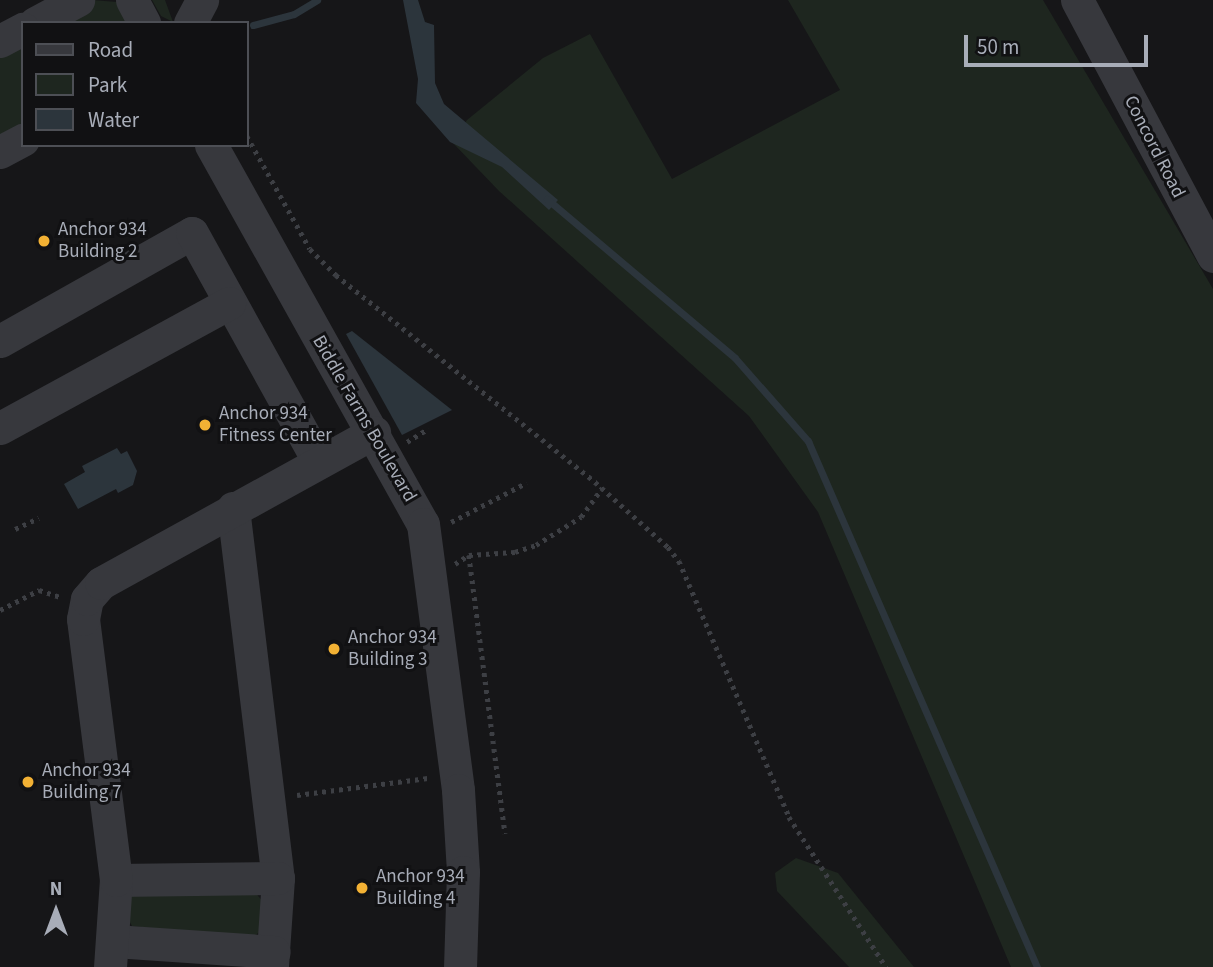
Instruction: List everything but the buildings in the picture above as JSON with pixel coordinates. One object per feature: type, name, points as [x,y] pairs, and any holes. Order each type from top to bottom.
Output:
[{"type":"street","points":[[37,21],[78,0]]},
{"type":"street","points":[[132,0],[143,21]]},
{"type":"street","points":[[191,21],[202,0]]},
{"type":"street","name":"Concord Road","points":[[1077,0],[1213,256]]},
{"type":"street","points":[[0,152],[21,141]]},
{"type":"street","name":"Biddle Farms Boulevard","points":[[212,147],[318,342],[387,439],[423,524],[458,790],[463,872],[460,967]]},
{"type":"street","points":[[0,341],[192,233],[319,462]]},
{"type":"street","points":[[0,428],[229,303]]},
{"type":"street","points":[[233,508],[278,877],[273,959],[112,954],[116,880],[83,618],[87,599],[101,583],[233,508],[319,462],[387,439]]},
{"type":"street","points":[[116,880],[278,877]]},
{"type":"path","points":[[248,138],[310,249],[327,266],[602,488],[679,561],[789,817],[886,967]]},
{"type":"path","points":[[387,439],[428,429]]},
{"type":"path","points":[[446,524],[526,483]]},
{"type":"path","points":[[430,578],[470,555],[515,552],[536,545],[581,517],[602,488]]},
{"type":"path","points":[[15,529],[39,518]]},
{"type":"path","points":[[470,555],[505,834]]},
{"type":"path","points":[[0,610],[39,590],[67,599]]},
{"type":"path","points":[[297,795],[431,778]]},
{"type":"green space","points":[[92,0],[117,2],[131,21],[55,21]]},
{"type":"green space","points":[[152,0],[165,0],[173,21],[161,16]]},
{"type":"green space","points":[[788,0],[1043,0],[1213,289],[1213,967],[1011,967],[818,512],[749,416],[499,191],[452,142],[467,120],[543,58],[590,34],[672,179],[840,90]]},
{"type":"green space","points":[[21,39],[21,126],[0,138],[0,51]]},
{"type":"green space","points":[[796,858],[838,873],[914,967],[849,967],[777,891],[775,873]]},
{"type":"green space","points":[[254,891],[264,903],[260,931],[253,938],[132,926],[127,917],[132,895]]},
{"type":"water","points":[[403,0],[418,0],[425,22],[434,25],[435,83],[444,104],[558,200],[549,210],[502,167],[450,142],[416,103],[418,79]]},
{"type":"water","points":[[352,331],[452,410],[402,435],[346,334]]},
{"type":"water","points":[[117,448],[121,454],[127,451],[137,471],[133,485],[118,493],[116,489],[78,509],[64,484],[85,472],[82,466]]},
{"type":"waterway","points":[[253,25],[294,14],[317,0]]},
{"type":"waterway","points":[[547,199],[735,358],[808,441],[1037,967]]},
{"type":"place","name":"Anchor 934 Building 2","points":[[44,241]]},
{"type":"place","name":"Anchor 934 Fitness Center","points":[[205,425]]},
{"type":"place","name":"Anchor 934 Building 3","points":[[334,649]]},
{"type":"place","name":"Anchor 934 Building 7","points":[[28,782]]},
{"type":"place","name":"Anchor 934 Building 4","points":[[362,888]]}]
